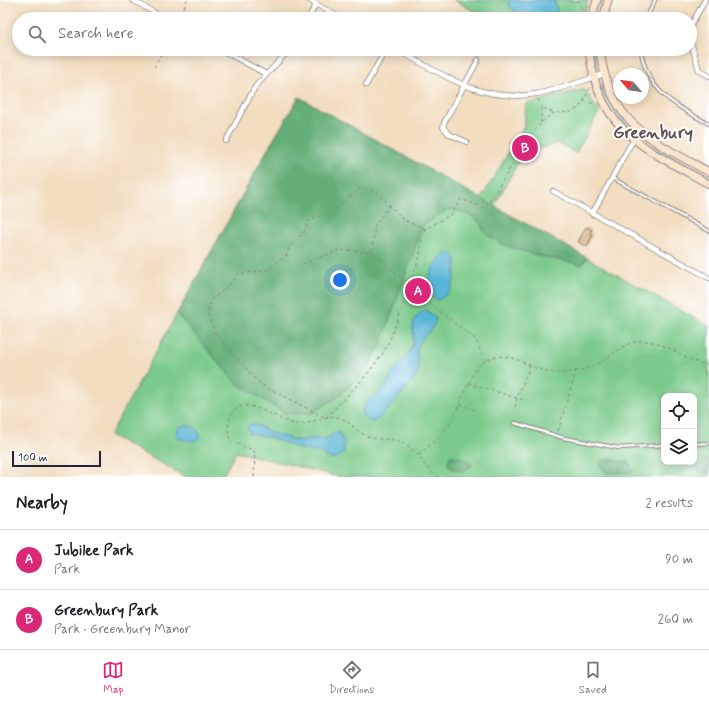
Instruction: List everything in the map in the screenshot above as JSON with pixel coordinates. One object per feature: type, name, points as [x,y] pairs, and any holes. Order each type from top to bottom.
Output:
[{"type":"street","points":[[132,0],[153,12]]},
{"type":"street","points":[[309,0],[330,12]]},
{"type":"street","points":[[593,12],[597,0]]},
{"type":"street","points":[[605,12],[608,0]]},
{"type":"street","points":[[697,14],[705,0]]},
{"type":"street","points":[[312,12],[316,4]]},
{"type":"street","points":[[233,56],[266,74]]},
{"type":"street","points":[[226,141],[252,92],[266,74],[283,56]]},
{"type":"street","points":[[366,85],[382,56]]},
{"type":"street","points":[[409,56],[464,86],[483,93],[503,96],[537,94],[604,74]]},
{"type":"street","points":[[590,56],[594,77],[608,111],[624,131],[634,140],[709,184]]},
{"type":"street","points":[[601,56],[604,74],[616,102],[640,132],[709,172]]},
{"type":"street","points":[[695,56],[699,70],[709,76]]},
{"type":"street","points":[[467,142],[449,134],[443,126],[445,119],[478,60]]},
{"type":"street","points":[[592,214],[612,177],[640,132]]},
{"type":"street","points":[[553,191],[709,278]]},
{"type":"lane","points":[[649,12],[655,0]]},
{"type":"lane","points":[[642,56],[648,77],[663,96],[709,124]]},
{"type":"lane","points":[[612,177],[709,231]]},
{"type":"lane","points":[[515,422],[557,436],[619,448],[661,445]]},
{"type":"lane","points":[[697,444],[709,443]]},
{"type":"path","points":[[183,12],[187,0]]},
{"type":"path","points":[[578,0],[583,12]]},
{"type":"path","points":[[154,67],[160,56]]},
{"type":"path","points":[[326,418],[364,378],[384,352],[396,326],[420,256],[421,243],[425,229],[452,214],[461,199],[486,208],[515,160],[521,146],[545,118],[554,114],[571,112],[577,109],[590,88]]},
{"type":"path","points":[[537,94],[541,108],[541,124]]},
{"type":"path","points":[[583,101],[597,104]]},
{"type":"path","points":[[541,108],[554,114]]},
{"type":"path","points":[[326,418],[260,384],[215,333],[210,324],[208,314],[212,299],[228,287],[238,274],[266,270],[286,256],[290,246],[304,232],[308,222],[329,213],[360,189],[377,192],[404,220],[425,229]]},
{"type":"path","points":[[372,252],[375,225],[390,205]]},
{"type":"path","points":[[297,266],[340,250],[372,252],[434,307],[475,339],[485,361]]},
{"type":"path","points":[[418,455],[446,430],[460,405],[468,383],[475,370],[485,361],[500,356],[508,356],[530,366],[551,372],[577,371],[601,362],[628,343],[642,340],[656,342],[692,361],[709,365]]},
{"type":"path","points":[[515,407],[521,383],[530,366]]},
{"type":"path","points":[[557,436],[577,371]]},
{"type":"path","points":[[468,383],[524,400]]},
{"type":"path","points":[[254,477],[253,450],[235,444],[229,437],[230,419],[237,409],[247,405],[254,406],[277,418],[297,424],[308,424],[331,416],[341,419],[368,436],[396,440],[406,445],[418,455],[432,473],[439,477]]},
{"type":"path","points":[[460,405],[476,410]]},
{"type":"green space","points":[[454,0],[588,0],[585,12],[475,12]]},
{"type":"green space","points":[[584,89],[599,112],[576,153],[557,143],[523,154],[494,206],[709,326],[709,477],[341,477],[236,452],[222,477],[186,477],[110,435],[268,149],[299,97],[481,199],[524,126],[526,104]]},
{"type":"green space","points":[[299,97],[587,258],[582,265],[520,251],[497,241],[488,235],[478,221],[466,213],[447,210],[423,225],[381,344],[368,367],[336,398],[311,414],[285,413],[236,383],[177,314],[268,149]]},
{"type":"green space","points":[[451,455],[470,461],[472,465],[461,471],[449,467],[448,462]]},
{"type":"green space","points":[[703,458],[709,461],[709,472],[702,473],[692,466],[697,465],[697,460]]},
{"type":"green space","points":[[609,459],[629,462],[633,472],[606,473],[599,464],[603,460]]},
{"type":"water","points":[[509,0],[554,0],[557,10],[557,12],[516,12],[508,5]]},
{"type":"water","points":[[446,253],[453,255],[456,259],[453,283],[451,289],[443,297],[437,300],[429,294],[429,277],[434,266]]},
{"type":"water","points":[[426,310],[436,318],[432,328],[418,346],[418,371],[416,376],[398,398],[374,422],[365,419],[362,414],[365,406],[384,388],[394,370],[410,351],[413,342],[414,322],[420,314]]},
{"type":"water","points":[[250,424],[254,424],[274,434],[299,441],[313,438],[326,439],[336,432],[340,433],[344,443],[344,452],[339,457],[331,459],[319,452],[300,449],[272,438],[249,433],[247,427]]},
{"type":"water","points":[[185,425],[191,426],[198,431],[200,438],[195,441],[179,439],[176,436],[179,427]]},
{"type":"building","points":[[586,227],[592,230],[590,233],[593,235],[586,247],[578,242]]},
{"type":"waterway","points":[[599,12],[603,0]]},
{"type":"waterway","points":[[595,56],[596,68]]},
{"type":"waterway","points":[[601,85],[602,91],[630,130]]},
{"type":"waterway","points":[[644,142],[709,178]]},
{"type":"place","name":"Greenbury Park","points":[[525,148]]},
{"type":"place","name":"Jubilee Park","points":[[418,291]]},
{"type":"district","name":"Greenbury","points":[[653,133]]}]
